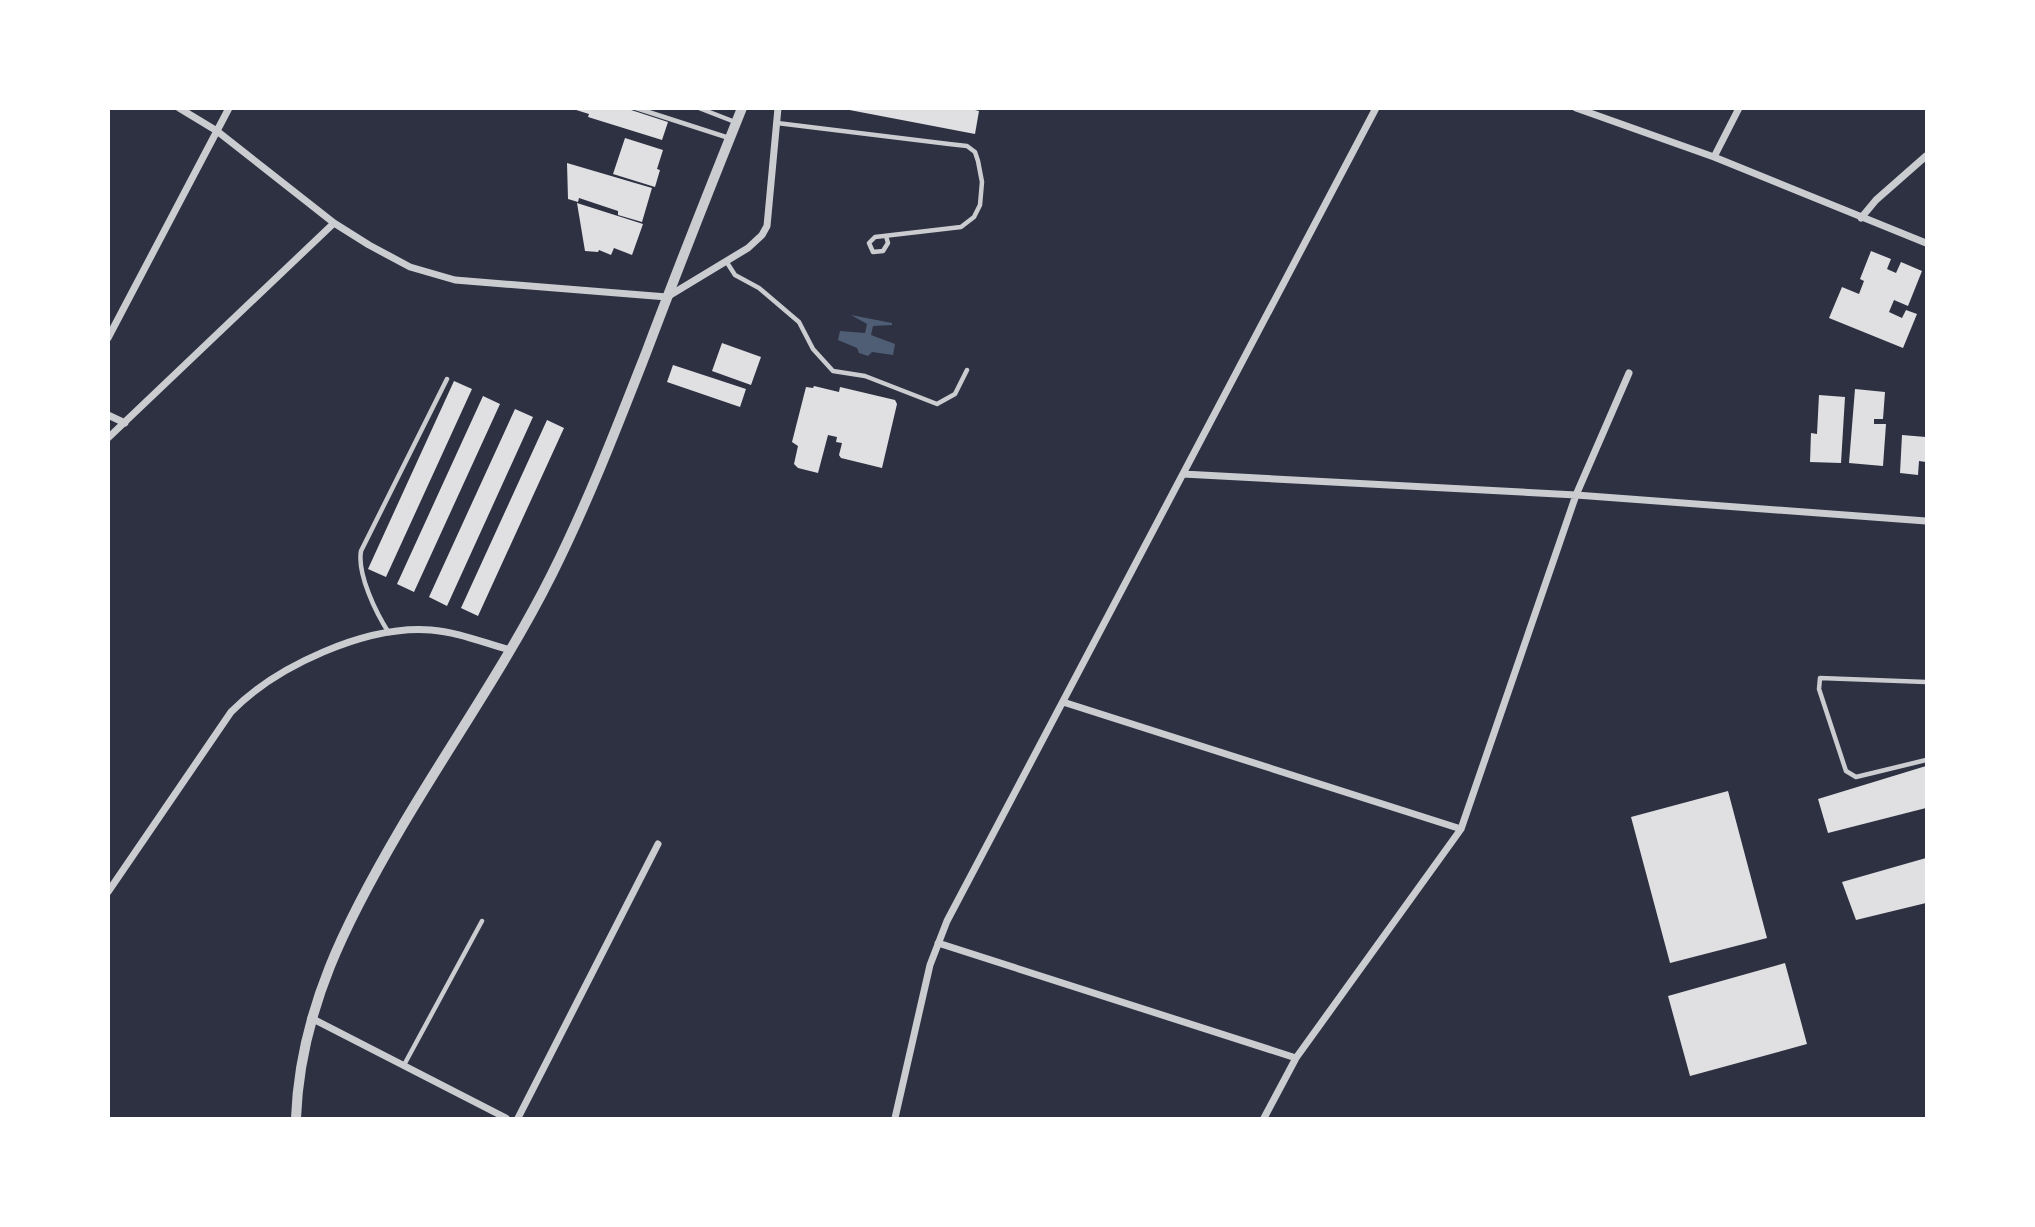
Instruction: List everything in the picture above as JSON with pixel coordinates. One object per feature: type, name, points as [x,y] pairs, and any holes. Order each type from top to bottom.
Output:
[{"type":"street","points":[[179,108],[217,131],[334,223],[390,258],[432,275],[483,283],[667,297],[755,243],[767,226],[778,108]]},
{"type":"street","points":[[108,338],[229,108]]},
{"type":"street","points":[[296,1118],[299,1078],[311,1018],[324,978],[359,904],[552,575],[593,487],[742,108]]},
{"type":"street","points":[[895,1118],[924,990],[938,943],[952,912],[1376,108]]},
{"type":"street","points":[[1576,108],[1714,157],[1927,243]]},
{"type":"street","points":[[1714,157],[1739,108]]},
{"type":"street","points":[[1861,218],[1876,200],[1927,156]]},
{"type":"street","points":[[108,438],[334,223]]},
{"type":"street","points":[[1264,1118],[1296,1058],[1461,830],[1576,495],[1629,373]]},
{"type":"street","points":[[108,415],[125,423]]},
{"type":"street","points":[[1183,474],[1576,495],[1927,521]]},
{"type":"street","points":[[108,892],[216,733],[246,697],[279,675],[326,652],[389,633],[432,630],[510,650]]},
{"type":"street","points":[[1063,702],[1461,830]]},
{"type":"street","points":[[518,1118],[658,844]]},
{"type":"street","points":[[938,943],[1296,1058]]},
{"type":"street","points":[[311,1018],[506,1118]]},
{"type":"lane","points":[[636,108],[730,139]]},
{"type":"lane","points":[[699,108],[736,123]]},
{"type":"lane","points":[[777,123],[967,146],[975,152],[982,182],[980,205],[974,217],[961,227],[875,237],[869,243],[873,252],[883,251],[887,247],[886,236]]},
{"type":"lane","points":[[726,261],[735,275],[759,288],[799,322],[813,349],[833,371],[865,376],[937,404],[955,394],[967,370]]},
{"type":"lane","points":[[389,633],[377,614],[359,562],[361,551],[447,379]]},
{"type":"lane","points":[[1927,682],[1820,678],[1819,690],[1846,771],[1856,777],[1927,760]]},
{"type":"lane","points":[[403,1065],[482,921]]},
{"type":"water","points":[[851,315],[892,323],[873,326],[871,335],[895,344],[893,355],[872,352],[868,356],[838,340],[840,331],[865,333],[867,324]]},
{"type":"building","points":[[625,108],[668,122],[662,140],[588,117],[589,114],[573,109]]},
{"type":"building","points":[[839,108],[967,108],[979,111],[975,134]]},
{"type":"building","points":[[625,138],[663,150],[655,187],[613,174]]},
{"type":"building","points":[[567,163],[652,188],[642,222],[579,198],[578,202],[568,199]]},
{"type":"building","points":[[577,203],[643,224],[632,255],[614,248],[611,255],[599,250],[585,251]]},
{"type":"building","points":[[1871,251],[1891,259],[1887,269],[1896,273],[1901,262],[1922,271],[1908,306],[1894,300],[1889,312],[1902,318],[1906,310],[1917,314],[1903,348],[1829,318],[1842,287],[1859,294],[1864,281],[1860,279]]},
{"type":"building","points":[[722,343],[761,357],[751,385],[712,371]]},
{"type":"building","points":[[673,365],[746,389],[740,407],[667,382]]},
{"type":"building","points":[[454,381],[472,389],[386,577],[368,569]]},
{"type":"building","points":[[814,386],[839,392],[840,387],[895,400],[897,404],[882,468],[841,458],[839,455],[842,443],[836,442],[837,437],[828,435],[818,473],[798,468],[794,464],[798,446],[792,442],[806,387]]},
{"type":"building","points":[[1855,389],[1885,392],[1883,419],[1874,419],[1874,424],[1886,424],[1883,466],[1849,463]]},
{"type":"building","points":[[1819,395],[1845,397],[1841,463],[1810,462],[1811,433],[1817,434]]},
{"type":"building","points":[[483,396],[500,404],[414,592],[397,584]]},
{"type":"building","points":[[515,409],[533,417],[447,606],[429,597]]},
{"type":"building","points":[[547,420],[564,428],[478,616],[461,608]]},
{"type":"building","points":[[1902,435],[1926,437],[1926,462],[1919,461],[1918,475],[1900,473]]},
{"type":"building","points":[[1926,766],[1926,808],[1828,833],[1818,799]]},
{"type":"building","points":[[1728,791],[1767,938],[1670,963],[1631,817]]},
{"type":"building","points":[[1926,858],[1926,903],[1856,920],[1842,882]]},
{"type":"building","points":[[1785,963],[1807,1044],[1690,1076],[1668,996]]}]
